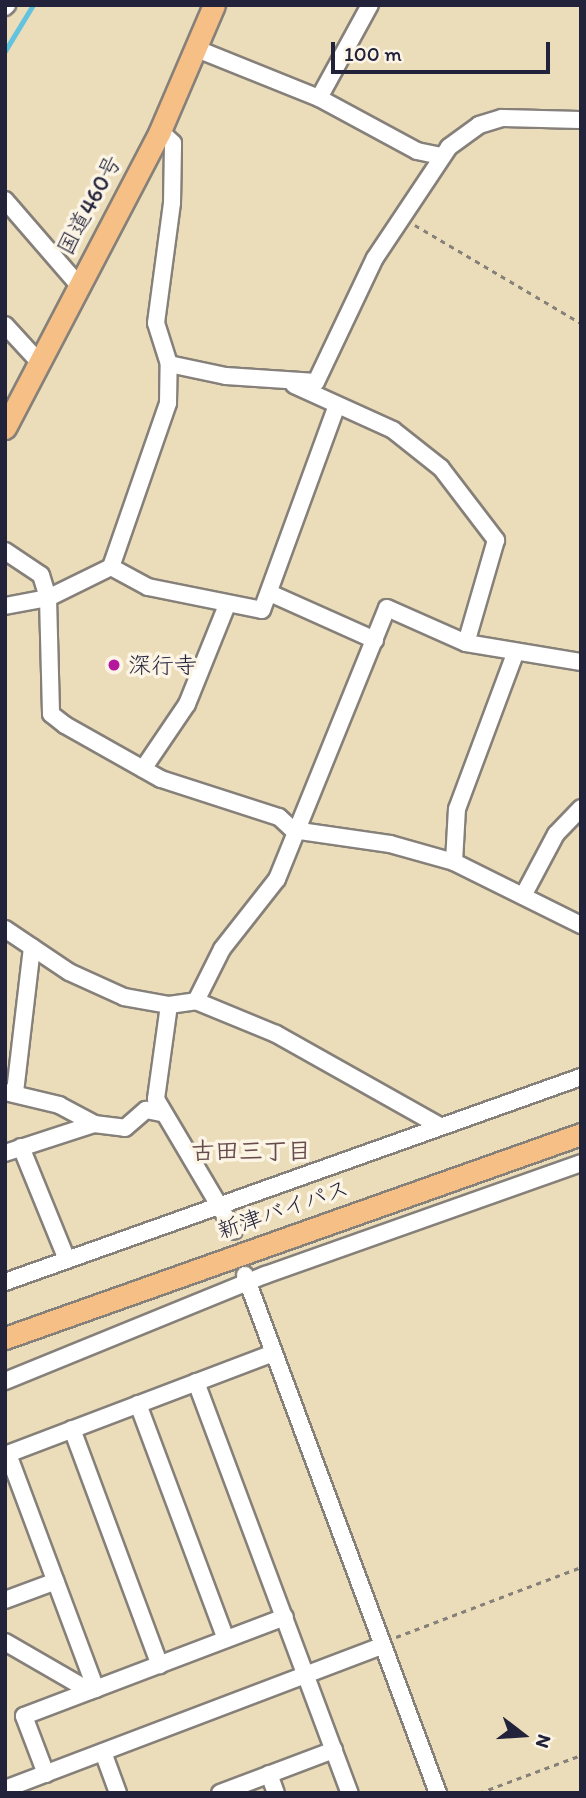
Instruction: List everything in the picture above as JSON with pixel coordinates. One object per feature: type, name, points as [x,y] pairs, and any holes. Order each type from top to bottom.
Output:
[{"type":"highway","name":"国道460号","points":[[5,428],[77,283],[159,131],[214,5]]},
{"type":"highway","name":"新津バイパス","points":[[5,1338],[581,1134]]},
{"type":"street","points":[[319,98],[370,5]]},
{"type":"street","points":[[197,49],[319,98],[417,151],[441,156]]},
{"type":"street","points":[[169,364],[287,381],[322,376],[375,258],[441,156],[479,125],[502,118],[581,120]]},
{"type":"street","points":[[5,606],[48,598],[111,568],[168,403],[169,364],[156,323],[172,203],[173,143],[159,131]]},
{"type":"street","points":[[5,200],[77,283]]},
{"type":"street","points":[[5,325],[39,362]]},
{"type":"street","points":[[287,381],[393,430],[441,468],[496,540],[466,643]]},
{"type":"street","points":[[111,568],[148,587],[262,610],[272,594],[337,405]]},
{"type":"street","points":[[5,551],[41,575],[48,598],[51,714],[143,769],[279,817],[293,830],[390,844],[454,862],[581,925]]},
{"type":"street","points":[[272,594],[375,640]]},
{"type":"street","points":[[143,769],[187,704],[227,605]]},
{"type":"street","points":[[196,1001],[222,948],[277,879],[293,830],[302,822],[387,608],[466,643],[514,654],[581,662]]},
{"type":"street","points":[[454,862],[457,809],[514,654]]},
{"type":"street","points":[[523,897],[556,834],[581,808]]},
{"type":"street","points":[[5,929],[32,947],[124,997],[169,1005],[196,1001],[276,1034],[438,1125]]},
{"type":"street","points":[[32,947],[10,1092],[93,1124],[125,1128],[146,1110],[161,1113]]},
{"type":"street","points":[[169,1005],[153,1084],[161,1113],[222,1207],[234,1231]]},
{"type":"street","points":[[5,1282],[222,1207],[438,1125],[581,1077]]},
{"type":"street","points":[[67,1261],[13,1150],[93,1124]]},
{"type":"street","points":[[5,1381],[247,1278],[581,1163]]},
{"type":"street","points":[[247,1278],[271,1354],[438,1793]]},
{"type":"street","points":[[93,1690],[7,1454],[271,1354]]},
{"type":"street","points":[[196,1382],[350,1793]]},
{"type":"street","points":[[138,1404],[226,1639]]},
{"type":"street","points":[[72,1429],[160,1665]]},
{"type":"street","points":[[5,1600],[55,1581]]},
{"type":"street","points":[[38,1782],[24,1716],[285,1617]]},
{"type":"street","points":[[5,1642],[93,1690]]},
{"type":"street","points":[[5,1789],[38,1782],[103,1752],[381,1646]]},
{"type":"street","points":[[220,1793],[334,1749]]},
{"type":"street","points":[[103,1752],[118,1793]]},
{"type":"street","points":[[269,1774],[276,1793]]},
{"type":"path","points":[[403,215],[581,323]]},
{"type":"path","points":[[381,1646],[581,1567]]},
{"type":"path","points":[[479,1793],[581,1755]]},
{"type":"waterway","points":[[5,51],[33,5]]},
{"type":"place","name":"深行寺","points":[[114,665]]},
{"type":"district","name":"古田三丁目","points":[[251,1151]]}]
